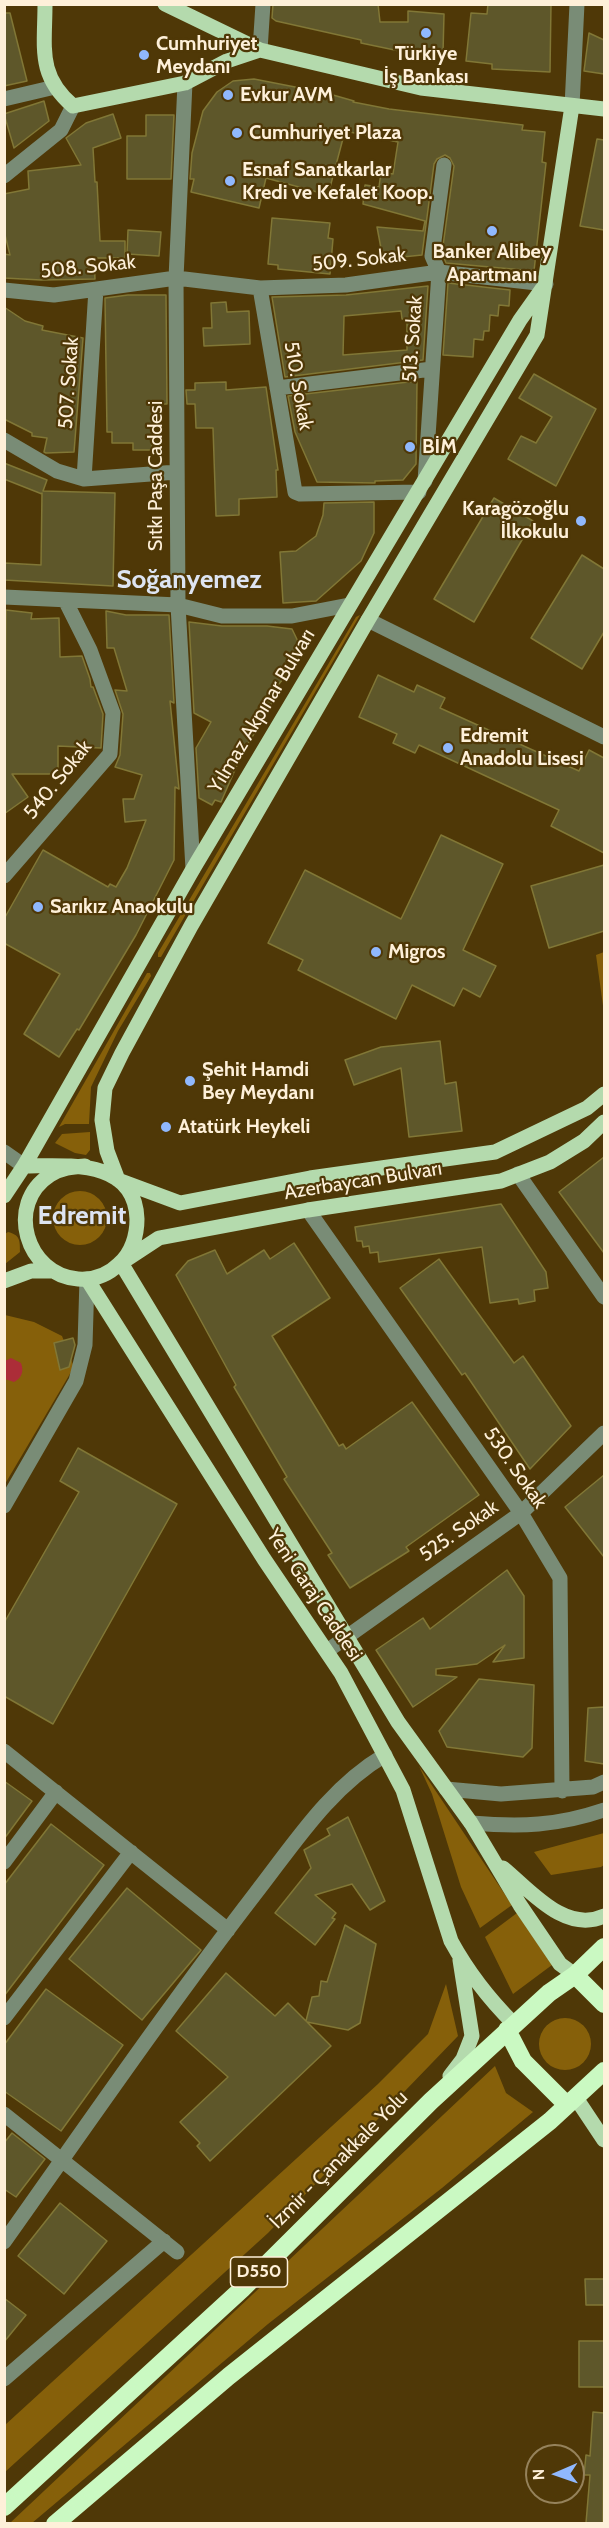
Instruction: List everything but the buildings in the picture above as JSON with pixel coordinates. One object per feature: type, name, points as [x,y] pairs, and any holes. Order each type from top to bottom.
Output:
[{"type":"highway","name":"İzmir - Çanakkale Yolu","points":[[4,2507],[242,2289],[431,2101],[510,2027],[549,1993],[575,1975],[604,1947]]},
{"type":"highway","points":[[575,1975],[604,2004]]},
{"type":"highway","points":[[510,2027],[523,2061],[572,2101]]},
{"type":"highway","points":[[55,2523],[228,2376],[572,2101],[604,2071]]},
{"type":"main road","points":[[45,4],[45,66],[57,93],[73,106],[185,83],[227,61],[260,50]]},
{"type":"main road","points":[[165,4],[260,50],[421,88],[604,109]]},
{"type":"main road","name":"Yılmaz Akpınar Bulvarı","points":[[118,1180],[107,1151],[102,1120],[105,1088],[191,926],[368,620],[537,335],[572,106]]},
{"type":"main road","name":"Yılmaz Akpınar Bulvarı","points":[[4,1196],[24,1166],[193,869],[349,605],[422,487],[514,330],[546,284]]},
{"type":"main road","name":"Azerbaycan Bulvarı","points":[[118,1180],[180,1203],[310,1178],[495,1152],[587,1108],[604,1094]]},
{"type":"main road","name":"Azerbaycan Bulvarı","points":[[121,1263],[159,1238],[308,1210],[501,1181],[550,1162],[584,1141],[604,1122]]},
{"type":"main road","points":[[24,1166],[85,1166],[103,1170],[118,1180],[130,1194],[136,1212],[137,1230],[132,1248],[121,1263],[105,1274],[87,1279],[68,1278],[51,1271],[36,1258],[27,1241],[24,1222],[24,1166]]},
{"type":"main road","points":[[24,1222],[27,1204],[36,1188],[50,1175],[66,1168],[85,1166]]},
{"type":"main road","name":"Yeni Garaj Caddesi","points":[[121,1263],[398,1722],[471,1823],[494,1859]]},
{"type":"main road","points":[[4,1281],[31,1271],[51,1271]]},
{"type":"main road","name":"Yeni Garaj Caddesi","points":[[87,1279],[264,1559],[341,1672],[403,1790],[424,1848],[447,1928],[460,1957]]},
{"type":"main road","points":[[494,1859],[550,1910],[565,1917],[596,1920],[604,1916]]},
{"type":"main road","points":[[494,1859],[520,1905],[560,1964],[575,1975]]},
{"type":"main road","points":[[460,1957],[510,2027]]},
{"type":"main road","points":[[431,2101],[463,2059],[472,2036],[460,1957]]},
{"type":"main road","points":[[572,2101],[604,2140]]},
{"type":"street","points":[[260,50],[263,4]]},
{"type":"street","points":[[572,106],[577,4]]},
{"type":"street","name":"Sıtkı Paşa Caddesi","points":[[185,83],[176,278],[178,605],[193,869]]},
{"type":"street","points":[[4,99],[55,87]]},
{"type":"street","points":[[4,176],[61,130],[73,106]]},
{"type":"street","name":"513. Sokak","points":[[422,487],[439,272],[432,256],[444,165]]},
{"type":"street","name":"509. Sokak","points":[[176,278],[260,288],[346,285],[439,272],[546,284]]},
{"type":"street","name":"508. Sokak","points":[[4,290],[54,295],[176,278]]},
{"type":"street","name":"510. Sokak","points":[[260,288],[295,492],[300,495],[422,487]]},
{"type":"street","name":"507. Sokak","points":[[84,479],[96,289]]},
{"type":"street","points":[[277,388],[432,369]]},
{"type":"street","points":[[4,440],[57,471],[84,479],[177,472]]},
{"type":"street","points":[[4,597],[178,605],[222,616],[292,616],[349,605]]},
{"type":"street","name":"540. Sokak","points":[[4,876],[110,754],[113,713],[90,650],[65,600]]},
{"type":"street","points":[[368,620],[604,737]]},
{"type":"street","points":[[4,1152],[24,1166]]},
{"type":"street","points":[[518,1174],[604,1297]]},
{"type":"street","name":"530. Sokak","points":[[308,1210],[522,1513],[560,1578],[562,1791]]},
{"type":"street","points":[[4,1506],[76,1381],[85,1345],[87,1279]]},
{"type":"street","name":"525. Sokak","points":[[327,1651],[522,1513],[604,1433]]},
{"type":"street","points":[[4,1751],[228,1930]]},
{"type":"street","points":[[4,2242],[228,1930],[327,1802],[360,1770],[385,1755]]},
{"type":"street","points":[[446,1789],[501,1794],[562,1791],[593,1787],[604,1782]]},
{"type":"street","points":[[4,1862],[56,1792]]},
{"type":"street","points":[[471,1823],[516,1827],[573,1821],[604,1810]]},
{"type":"street","points":[[4,2018],[131,1852]]},
{"type":"street","points":[[4,2114],[177,2252]]},
{"type":"street","points":[[4,2379],[164,2241]]},
{"type":"shaded area","points":[[360,615],[161,957],[158,957],[158,953],[356,617]]},
{"type":"shaded area","points":[[604,952],[604,1013],[596,955]]},
{"type":"shaded area","points":[[147,973],[151,976],[118,1031],[91,1087],[89,1124],[65,1124],[59,1127]]},
{"type":"shaded area","points":[[90,1132],[90,1150],[86,1155],[75,1153],[55,1143],[62,1134]]},
{"type":"shaded area","points":[[80,1191],[90,1193],[99,1199],[105,1208],[107,1218],[105,1228],[99,1237],[90,1243],[80,1245],[70,1243],[61,1237],[55,1228],[53,1218],[55,1208],[61,1199],[70,1193]]},
{"type":"shaded area","points":[[8,1232],[18,1239],[20,1252],[5,1264],[5,1234]]},
{"type":"shaded area","points":[[5,1315],[34,1322],[62,1336],[74,1367],[5,1484]]},
{"type":"shaded area","points":[[11,1358],[21,1363],[22,1369],[21,1376],[14,1382],[5,1379],[5,1361]]},
{"type":"shaded area","points":[[419,1766],[512,1905],[480,1928],[461,1887],[432,1794]]},
{"type":"shaded area","points":[[604,1833],[604,1865],[601,1867],[551,1875],[534,1852]]},
{"type":"shaded area","points":[[517,1913],[552,1965],[513,1994],[485,1937]]},
{"type":"shaded area","points":[[446,1984],[458,2036],[268,2233],[5,2472],[5,2425],[378,2084],[428,2034]]},
{"type":"shaded area","points":[[560,2018],[570,2018],[584,2025],[591,2044],[584,2063],[570,2070],[560,2070],[550,2066],[543,2059],[539,2049],[539,2039],[543,2029],[550,2022]]},
{"type":"shaded area","points":[[495,2066],[506,2093],[533,2112],[442,2188],[268,2324],[32,2523],[10,2523]]},
{"type":"place","name":"Türkiye İş Bankası","points":[[426,33]]},
{"type":"place","name":"Cumhuriyet Meydanı","points":[[144,55]]},
{"type":"place","name":"Evkur AVM","points":[[228,95]]},
{"type":"place","name":"Cumhuriyet Plaza","points":[[237,133]]},
{"type":"place","name":"Esnaf Sanatkarlar Kredi ve Kefalet Koop.","points":[[230,181]]},
{"type":"place","name":"Banker Alibey Apartmanı","points":[[492,231]]},
{"type":"place","name":"BİM","points":[[410,447]]},
{"type":"place","name":"Karagözoğlu İlkokulu","points":[[581,521]]},
{"type":"place","name":"Edremit Anadolu Lisesi","points":[[448,748]]},
{"type":"place","name":"Sarıkız Anaokulu","points":[[38,907]]},
{"type":"place","name":"Migros","points":[[376,952]]},
{"type":"place","name":"Şehit Hamdi Bey Meydanı","points":[[190,1081]]},
{"type":"place","name":"Atatürk Heykeli","points":[[166,1127]]},
{"type":"district","name":"Soğanyemez","points":[[189,580]]},
{"type":"district","name":"Edremit","points":[[82,1216]]}]
